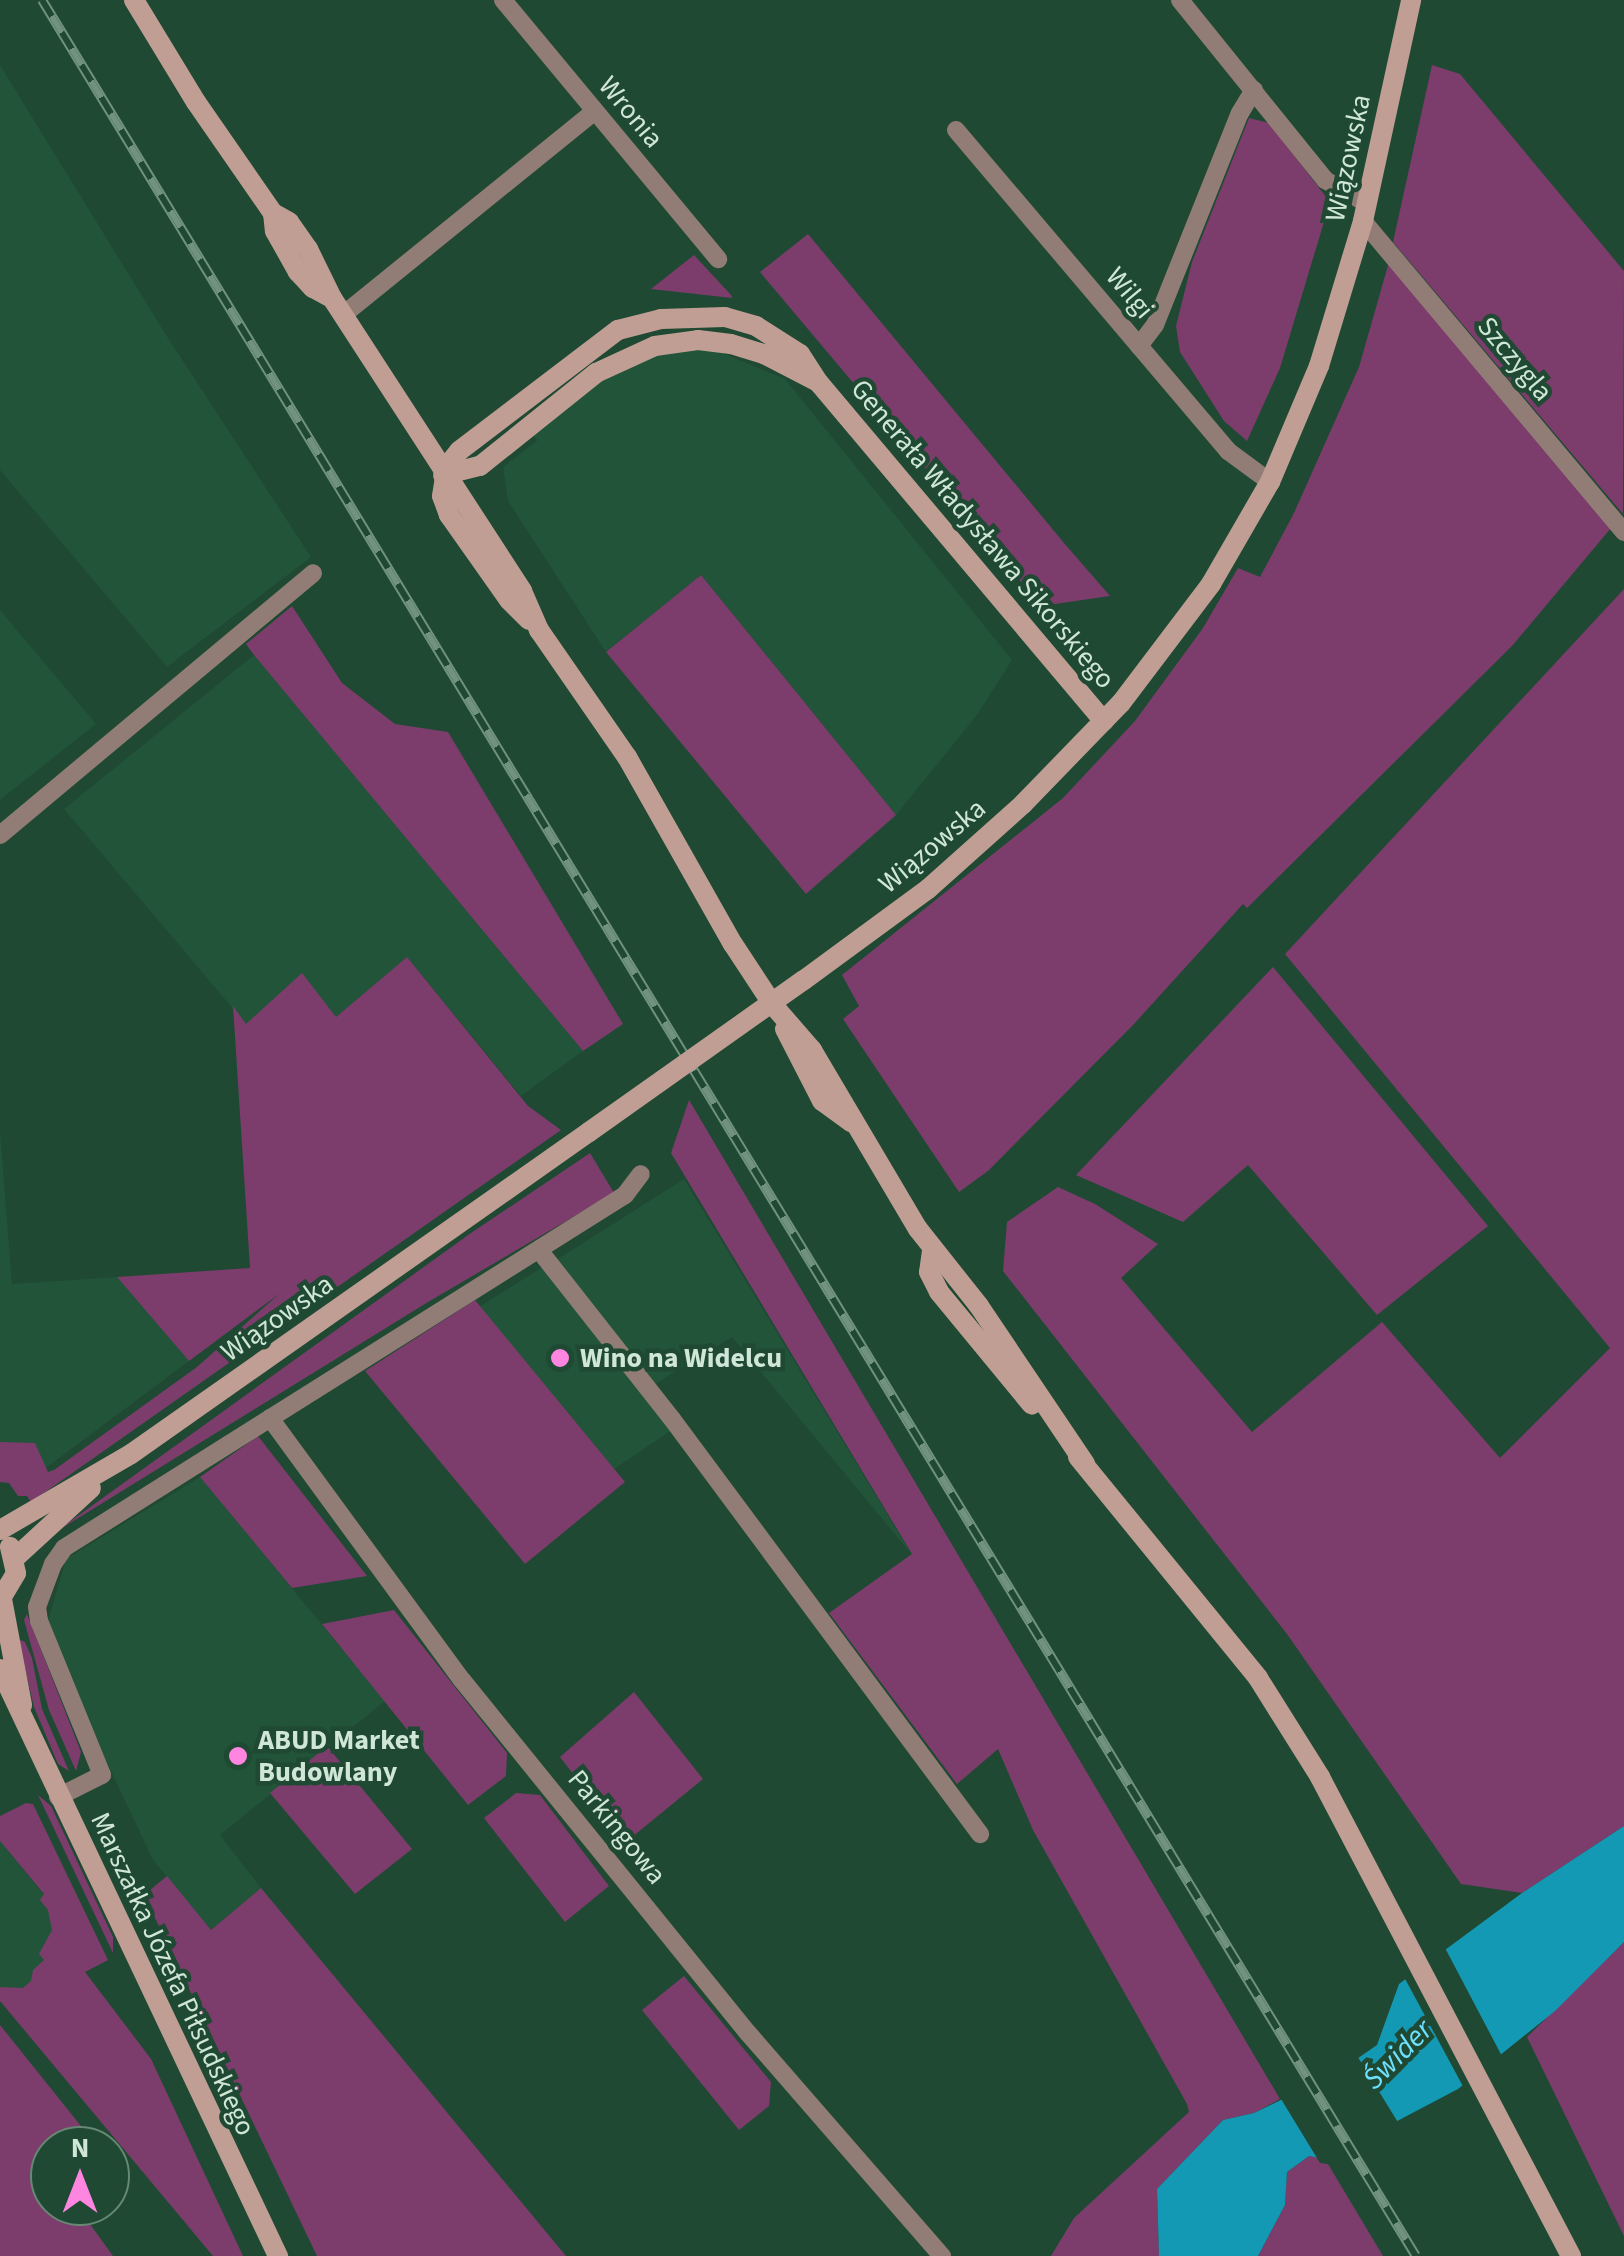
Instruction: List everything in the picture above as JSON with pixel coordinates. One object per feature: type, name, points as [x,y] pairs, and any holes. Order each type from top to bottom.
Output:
[{"type":"main road","points":[[134,0],[196,102],[273,212],[289,222],[299,236],[322,272],[337,306],[443,475],[460,493],[513,577],[539,630],[627,757],[704,898],[773,1005],[812,1050],[842,1096],[851,1122],[932,1250],[929,1272],[939,1292],[982,1349],[1085,1464],[1258,1678],[1320,1778],[1571,2256]]},
{"type":"main road","name":"Wiązowska","points":[[0,1532],[131,1454],[804,980],[968,855],[1104,721],[1212,584],[1270,482],[1319,366],[1365,212],[1411,0]]},
{"type":"main road","name":"Generała Władysława Sikorskiego","points":[[443,475],[460,451],[618,330],[648,320],[712,316],[741,320],[800,354],[819,383],[1104,721]]},
{"type":"main road","name":"Wiązowska","points":[[15,1558],[131,1454]]},
{"type":"main road","points":[[0,1532],[15,1558],[16,1573],[1,1600]]},
{"type":"main road","name":"Marszałka Józefa Piłsudskiego","points":[[1,1600],[23,1712]]},
{"type":"main road","name":"Marszałka Józefa Piłsudskiego","points":[[0,1669],[278,2256]]},
{"type":"street","name":"Wronia","points":[[503,0],[718,259]]},
{"type":"street","name":"Szczygla","points":[[1180,0],[1325,180],[1365,212],[1624,532]]},
{"type":"street","points":[[1139,346],[1155,326],[1240,113],[1254,90]]},
{"type":"street","points":[[337,306],[594,112]]},
{"type":"street","name":"Wilgi","points":[[956,130],[1228,451],[1270,482]]},
{"type":"street","points":[[0,835],[314,573]]},
{"type":"street","points":[[58,1797],[102,1775],[38,1621],[37,1607],[53,1564],[64,1548],[625,1195],[641,1174]]},
{"type":"street","points":[[539,1250],[672,1419],[980,1834]]},
{"type":"street","name":"Parkingowa","points":[[270,1418],[462,1680],[748,2032],[942,2256]]},
{"type":"shaded area","points":[[0,65],[166,335],[311,557],[167,667],[0,470]]},
{"type":"shaded area","points":[[1432,65],[1460,74],[1624,271],[1623,514],[1393,242]]},
{"type":"shaded area","points":[[1249,118],[1269,123],[1330,202],[1280,368],[1247,441],[1224,421],[1180,352],[1176,326],[1192,262]]},
{"type":"shaded area","points":[[808,234],[1110,596],[1041,606],[760,272]]},
{"type":"shaded area","points":[[694,255],[731,295],[732,298],[651,289]]},
{"type":"shaded area","points":[[1389,262],[1611,528],[1512,646],[1247,908],[1243,904],[1133,1025],[988,1171],[959,1192],[843,1019],[859,1006],[842,975],[1063,798],[1135,721],[1203,628],[1238,568],[1260,577],[1294,513],[1359,367]]},
{"type":"shaded area","points":[[710,348],[785,379],[1012,660],[977,715],[896,815],[701,575],[606,652],[508,501],[503,467],[538,440],[532,435],[609,372],[665,353]]},
{"type":"shaded area","points":[[701,575],[896,815],[806,894],[606,652]]},
{"type":"shaded area","points":[[1624,589],[1624,1826],[1522,1893],[1461,1884],[1287,1634],[1003,1271],[1007,1222],[1058,1187],[1095,1204],[1158,1244],[1121,1278],[1252,1432],[1382,1322],[1500,1458],[1610,1348],[1285,954]]},
{"type":"shaded area","points":[[292,606],[342,683],[395,724],[448,732],[623,1024],[583,1051],[254,655],[246,644]]},
{"type":"shaded area","points":[[0,610],[96,724],[0,800]]},
{"type":"shaded area","points":[[254,655],[583,1051],[521,1096],[407,957],[336,1017],[246,1024],[64,809]]},
{"type":"shaded area","points":[[407,957],[528,1106],[561,1130],[31,1502],[27,1496],[18,1496],[9,1483],[0,1482],[0,1442],[35,1443],[48,1472],[54,1470],[197,1367],[279,1294],[189,1361],[117,1277],[250,1268],[233,1006],[246,1024],[302,973],[336,1017]]},
{"type":"shaded area","points":[[1273,967],[1488,1226],[1377,1315],[1248,1165],[1183,1222],[1076,1175]]},
{"type":"shaded area","points":[[689,1100],[1280,2099],[1254,2113],[1223,2120],[1157,2189],[1159,2256],[1051,2256],[1074,2218],[1189,2112],[1187,2104],[1033,1830],[998,1749],[957,1784],[829,1613],[912,1554],[671,1153]]},
{"type":"shaded area","points":[[0,1130],[12,1284],[117,1277],[189,1361],[23,1485],[0,1472]]},
{"type":"shaded area","points":[[590,1153],[614,1193],[428,1302],[54,1533],[471,1233]]},
{"type":"shaded area","points":[[684,1179],[912,1555],[732,1337],[655,1384],[553,1262]]},
{"type":"shaded area","points":[[544,1266],[672,1430],[614,1469],[479,1307]]},
{"type":"shaded area","points":[[475,1300],[625,1482],[525,1564],[365,1371]]},
{"type":"shaded area","points":[[258,1436],[367,1576],[292,1588],[200,1477]]},
{"type":"shaded area","points":[[200,1477],[385,1701],[220,1835],[261,1888],[211,1930],[153,1860],[93,1733],[48,1621],[66,1559]]},
{"type":"shaded area","points":[[394,1610],[507,1753],[506,1776],[468,1805],[322,1624]]},
{"type":"shaded area","points":[[27,1614],[81,1752],[76,1771],[49,1710],[24,1620]]},
{"type":"shaded area","points":[[18,1639],[25,1642],[32,1658],[42,1709],[69,1771],[58,1764],[34,1707]]},
{"type":"shaded area","points":[[634,1692],[703,1779],[626,1842],[560,1757]]},
{"type":"shaded area","points":[[327,1746],[412,1849],[355,1894],[270,1793]]},
{"type":"shaded area","points":[[516,1793],[540,1795],[609,1886],[565,1922],[484,1818]]},
{"type":"shaded area","points":[[38,1795],[51,1806],[113,1937],[113,1953]]},
{"type":"shaded area","points":[[26,1803],[33,1804],[108,1960],[85,1972],[151,2059],[243,2256],[213,2256],[130,2157],[130,2126],[104,2126],[0,2001],[0,1987],[23,1988],[31,1981],[33,1970],[44,1960],[39,1954],[52,1930],[48,1910],[40,1900],[44,1894],[0,1841],[0,1816]]},
{"type":"shaded area","points":[[0,1841],[44,1895],[65,1943],[18,1998],[0,1997]]},
{"type":"shaded area","points":[[167,1876],[211,1930],[261,1888],[566,2256],[317,2256],[144,1895]]},
{"type":"shaded area","points":[[1624,1942],[1624,2236],[1527,2037]]},
{"type":"shaded area","points":[[684,1976],[771,2082],[769,2106],[739,2130],[642,2010]]},
{"type":"shaded area","points":[[0,2025],[81,2126],[30,2126],[30,2226],[91,2226],[113,2256],[0,2256]]},
{"type":"shaded area","points":[[1309,2156],[1325,2159],[1383,2256],[1258,2256],[1285,2205],[1287,2172]]},
{"type":"water","name":"Świder","points":[[1624,1826],[1624,1942],[1555,2011],[1458,2089],[1325,2159],[1309,2156],[1287,2172],[1285,2205],[1258,2256],[1159,2256],[1157,2189],[1223,2120],[1254,2113],[1335,2074],[1377,2045],[1399,1984],[1522,1893]]},
{"type":"pier","points":[[1444,1946],[1504,2060],[1465,2090],[1403,1975]]},
{"type":"pier","points":[[1356,2054],[1399,2124],[1327,2164],[1320,2163],[1278,2094],[1299,2087],[1303,2077],[1320,2067],[1334,2069]]},
{"type":"railway","points":[[42,0],[1416,2256]]},
{"type":"place","name":"Wino na Widelcu","points":[[560,1358]]},
{"type":"place","name":"ABUD Market Budowlany","points":[[238,1756]]}]
